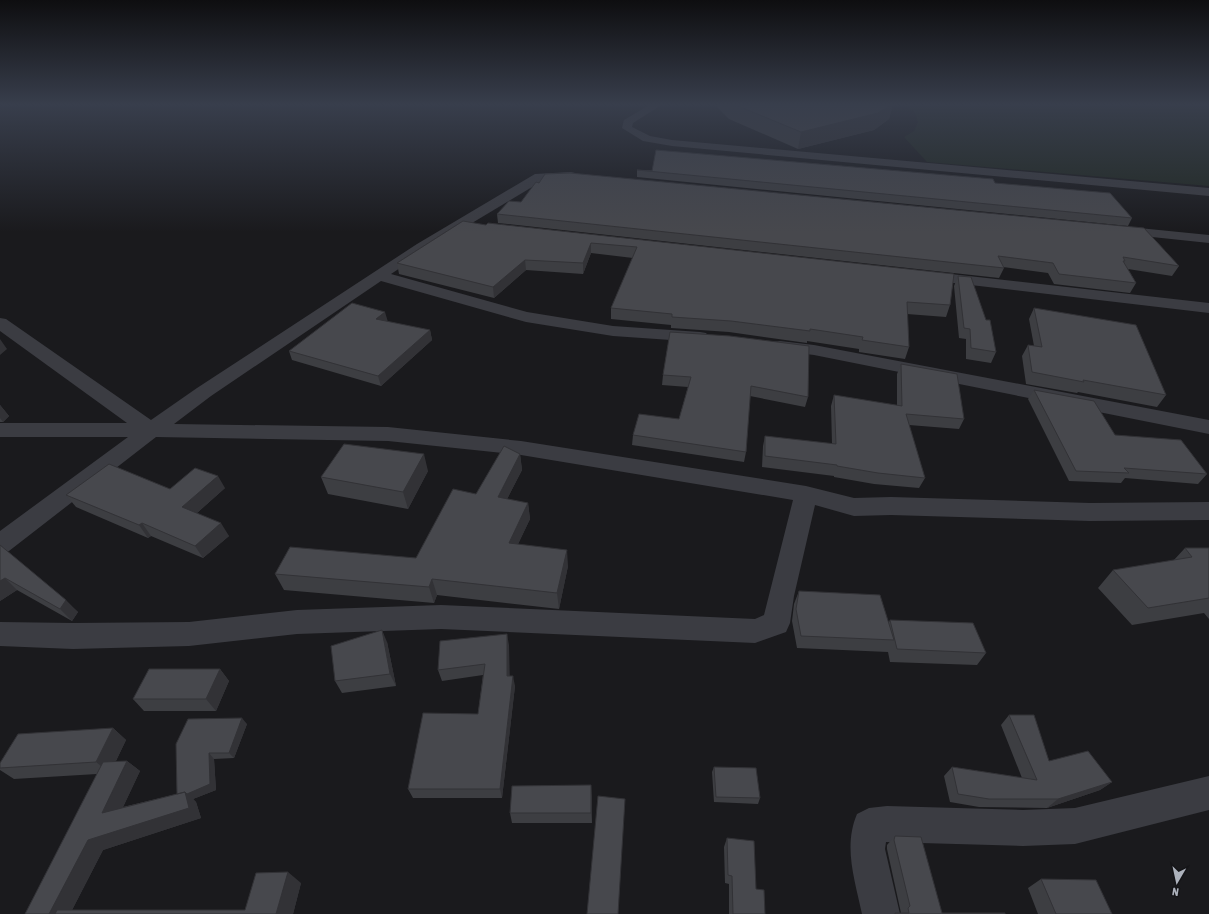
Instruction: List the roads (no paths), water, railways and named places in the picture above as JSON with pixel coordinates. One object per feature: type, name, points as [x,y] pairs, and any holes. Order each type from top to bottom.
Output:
[{"type":"street","points":[[712,147],[1209,192]]},
{"type":"street","points":[[0,544],[204,392],[458,225],[539,177],[586,177]]},
{"type":"street","points":[[458,225],[481,227]]},
{"type":"street","points":[[1106,229],[1209,239]]},
{"type":"street","points":[[908,275],[1209,308]]},
{"type":"street","points":[[380,276],[526,317],[612,331],[713,338]]},
{"type":"street","points":[[0,322],[151,430]]},
{"type":"street","points":[[760,343],[814,350],[1209,427]]},
{"type":"street","points":[[0,430],[151,430],[388,434],[521,448],[806,494],[854,507],[1090,512],[1209,511]]},
{"type":"street","points":[[0,634],[73,636],[189,634],[297,622],[441,617],[755,631],[776,623],[781,596],[806,494]]},
{"type":"street","points":[[881,914],[867,849],[869,826],[887,824],[1023,828],[1075,826],[1209,793]]}]
